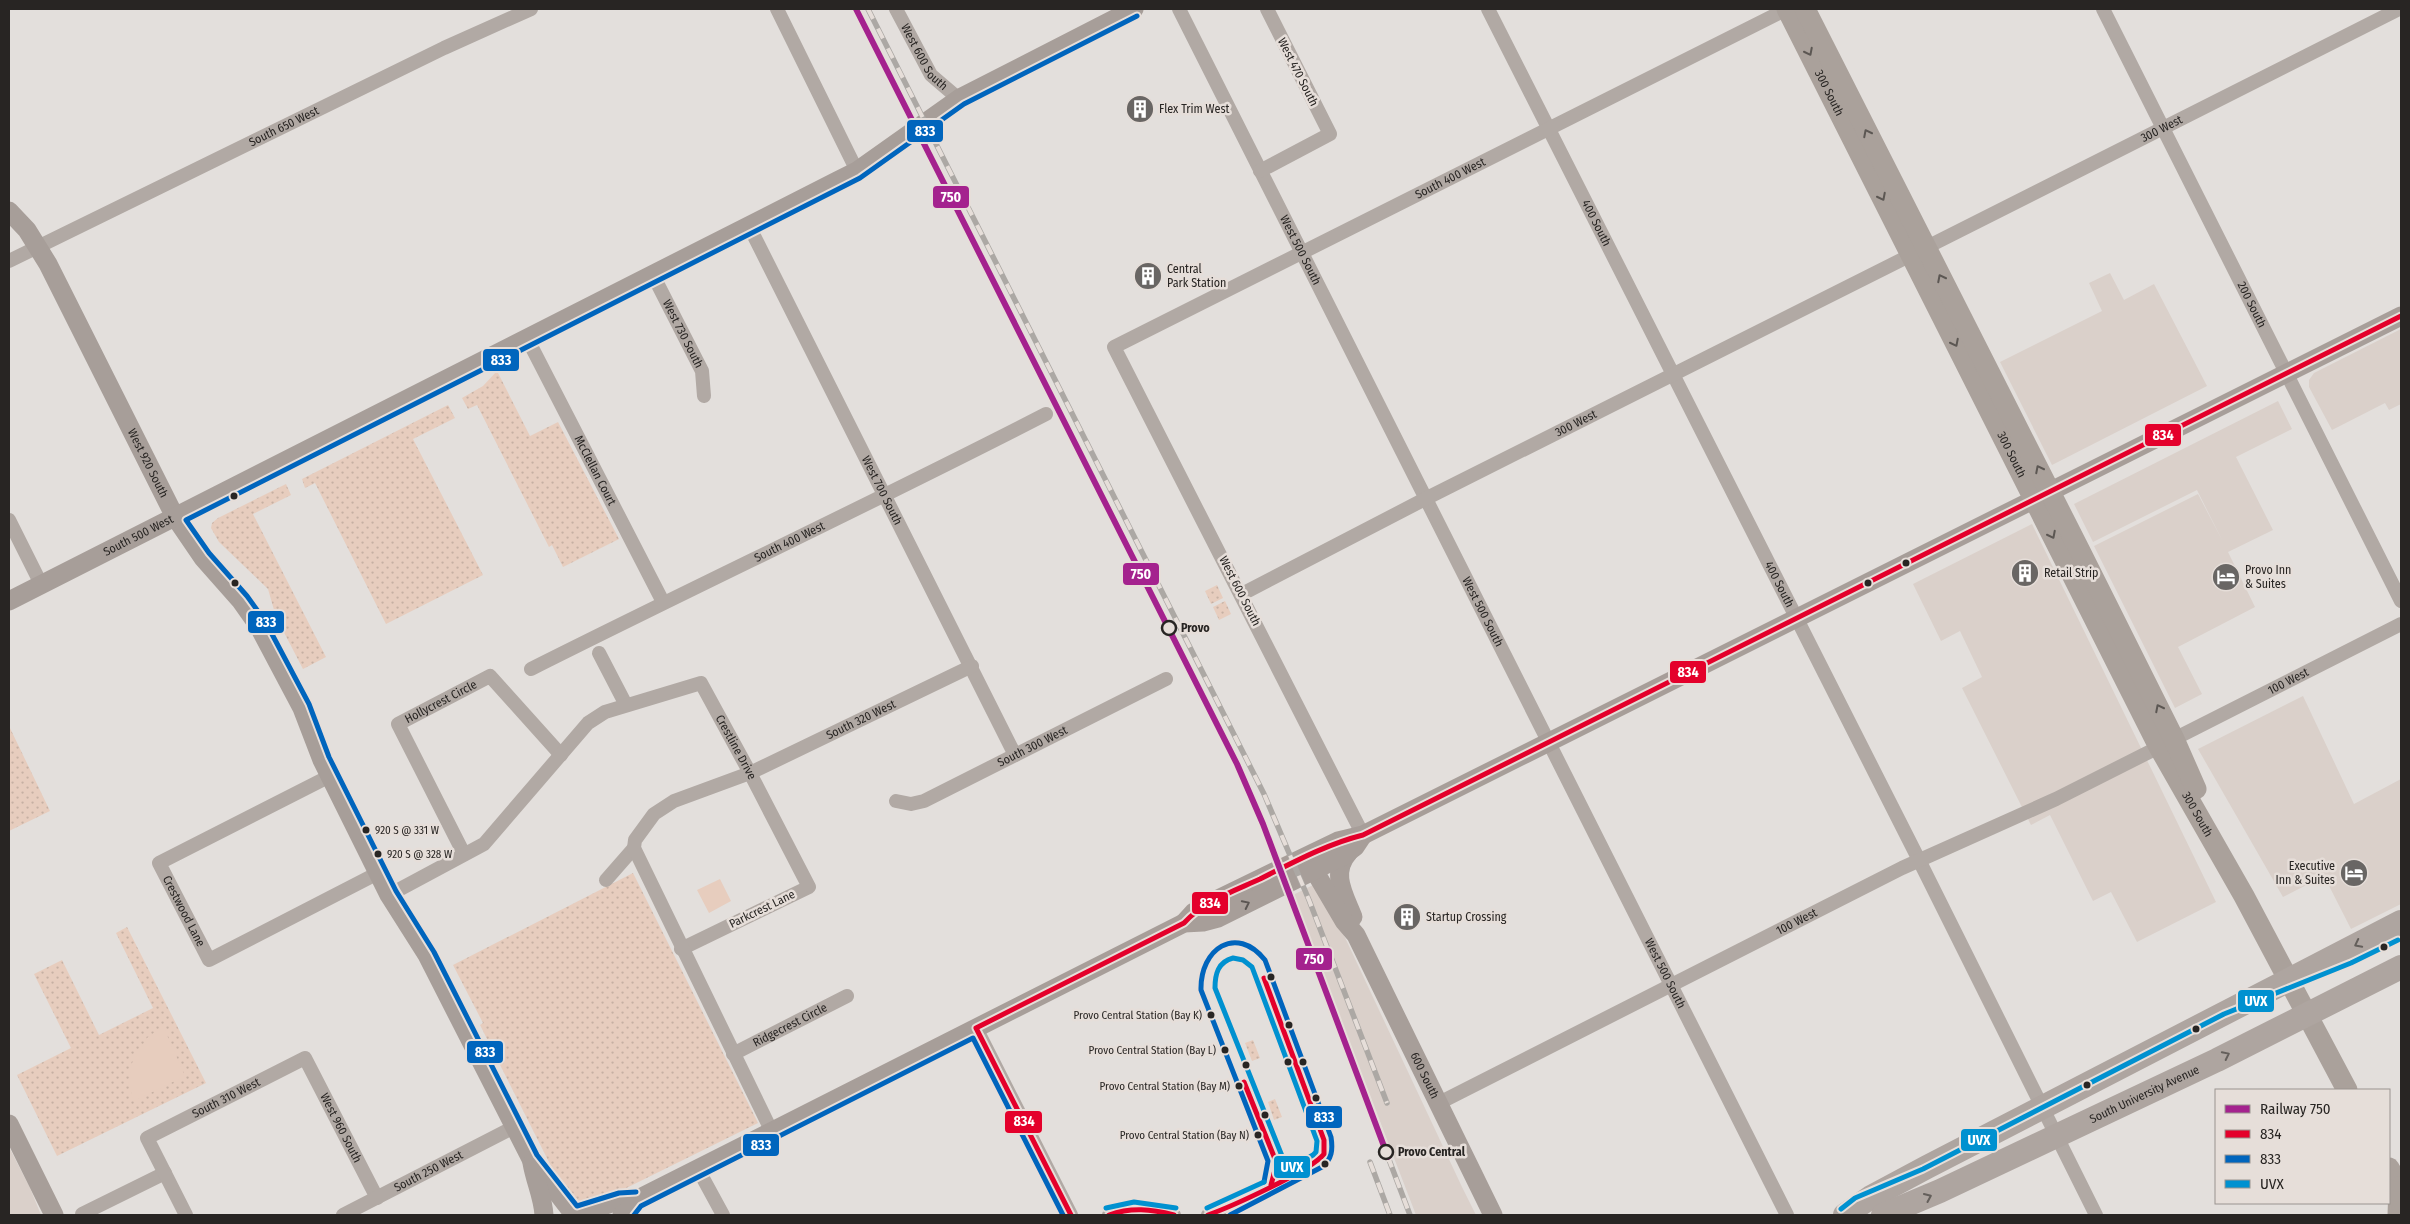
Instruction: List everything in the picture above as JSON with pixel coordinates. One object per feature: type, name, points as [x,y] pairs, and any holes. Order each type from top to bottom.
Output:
[{"type":"highway","points":[[1845,1215],[1871,1197],[2401,922]]},
{"type":"highway","name":"South University Avenue","points":[[1883,1215],[1940,1191],[2217,1060],[2401,967]]},
{"type":"main road","name":"300 South","points":[[1787,9],[1918,252],[2244,896],[2345,1089]]},
{"type":"main road","name":"300 South","points":[[1805,9],[1918,252]]},
{"type":"main road","points":[[2390,1170],[2400,1188],[2398,1215]]},
{"type":"street","name":"South 650 West","points":[[9,261],[444,48],[531,9]]},
{"type":"street","points":[[777,9],[857,170]]},
{"type":"street","name":"West 600 South","points":[[896,9],[931,75],[959,99]]},
{"type":"street","points":[[984,88],[1034,58],[1134,9]]},
{"type":"street","name":"West 500 South","points":[[1179,9],[1787,1215]]},
{"type":"street","name":"West 470 South","points":[[1260,171],[1330,134],[1267,9]]},
{"type":"street","name":"400 South","points":[[1488,9],[1919,860],[2096,1215]]},
{"type":"street","name":"South 400 West","points":[[1114,347],[1787,9]]},
{"type":"street","name":"200 South","points":[[2103,9],[2401,601]]},
{"type":"street","name":"300 West","points":[[1242,594],[1425,499],[1673,376],[2399,9]]},
{"type":"street","name":"South 500 West","points":[[857,170],[959,99],[984,88]]},
{"type":"street","name":"South 500 West","points":[[9,600],[857,170],[892,157],[963,112],[974,102],[984,88]]},
{"type":"street","name":"West 920 South","points":[[9,211],[27,230],[48,264],[175,517],[203,558],[241,601],[258,625],[302,708],[317,749],[389,894],[427,955],[532,1159],[572,1214]]},
{"type":"street","name":"West 700 South","points":[[749,226],[972,666],[1015,755]]},
{"type":"street","name":"West 730 South","points":[[653,274],[702,371],[704,396]]},
{"type":"street","points":[[572,1214],[621,1200],[636,1200],[1184,923],[1200,909],[1262,877],[1338,841],[1364,835],[2401,316]]},
{"type":"street","name":"McClellan Court","points":[[527,338],[664,602]]},
{"type":"street","name":"West 600 South","points":[[1114,347],[1364,835]]},
{"type":"street","name":"South 400 West","points":[[531,669],[664,602],[886,496],[1046,414]]},
{"type":"street","points":[[9,520],[41,584]]},
{"type":"street","name":"100 West","points":[[1438,1103],[1919,860],[2056,799],[2401,624]]},
{"type":"street","points":[[599,653],[626,705]]},
{"type":"street","name":"South 320 West","points":[[750,773],[972,666]]},
{"type":"street","name":"Hollycrest Circle","points":[[464,854],[398,724],[490,676],[561,755]]},
{"type":"street","name":"South 300 West","points":[[896,801],[911,804],[924,801],[1166,679]]},
{"type":"street","name":"Crestline Drive","points":[[389,894],[484,844],[588,723],[605,712],[700,683],[750,773],[674,801],[654,814],[635,840],[634,848],[606,880]]},
{"type":"street","name":"Parkcrest Lane","points":[[681,949],[809,887],[750,773]]},
{"type":"street","name":"Crestwood Lane","points":[[330,776],[159,863],[210,960],[378,873]]},
{"type":"street","points":[[1356,935],[1353,916],[1338,877],[1341,863],[1364,835]]},
{"type":"street","points":[[634,848],[681,949],[772,1132]]},
{"type":"street","points":[[1184,923],[1203,922],[1218,918],[1349,852]]},
{"type":"street","points":[[1314,870],[1344,921],[1356,935]]},
{"type":"street","name":"600 South","points":[[1356,935],[1493,1215]]},
{"type":"street","name":"Ridgecrest Circle","points":[[733,1054],[847,996]]},
{"type":"street","points":[[976,1028],[1071,1215]]},
{"type":"street","name":"South 310 West","points":[[165,1173],[147,1138],[305,1058]]},
{"type":"street","name":"West 960 South","points":[[305,1058],[377,1198]]},
{"type":"street","points":[[9,1124],[54,1215]]},
{"type":"street","name":"South 250 West","points":[[343,1215],[514,1127]]},
{"type":"street","name":"West 920 South","points":[[532,1159],[544,1215]]},
{"type":"street","points":[[698,1169],[723,1215]]},
{"type":"street","points":[[82,1214],[165,1173],[186,1215]]},
{"type":"street","points":[[622,1215],[627,1212],[636,1200]]},
{"type":"street","points":[[1208,1215],[1243,1200]]},
{"type":"street","points":[[1109,1215],[1136,1208],[1152,1209],[1174,1215]]},
{"type":"shaded area","points":[[2110,273],[2124,300],[2154,284],[2207,386],[2052,465],[2000,362],[2102,311],[2089,283]]},
{"type":"shaded area","points":[[2401,329],[2401,404],[2389,410],[2385,403],[2332,430],[2309,387],[2309,380],[2314,373]]},
{"type":"shaded area","points":[[497,371],[530,436],[558,422],[619,539],[563,567],[552,545],[549,547],[477,405],[468,409],[462,398],[483,386]]},
{"type":"shaded area","points":[[2278,401],[2292,429],[2236,457],[2273,530],[2228,552],[2255,607],[2178,647],[2202,694],[2175,708],[2094,546],[2198,494],[2222,540],[2197,490],[2093,542],[2074,504]]},
{"type":"shaded area","points":[[448,405],[455,418],[413,439],[483,575],[386,624],[315,483],[305,488],[302,479]]},
{"type":"shaded area","points":[[286,484],[291,495],[253,514],[326,657],[303,669],[276,617],[268,589],[219,542],[211,528],[212,523],[218,518]]},
{"type":"shaded area","points":[[2032,524],[2216,902],[2137,942],[2111,892],[2093,901],[2050,815],[2031,825],[1962,688],[1982,677],[1960,631],[1941,641],[1913,584]]},
{"type":"shaded area","points":[[1217,585],[1223,598],[1211,604],[1205,591]]},
{"type":"shaded area","points":[[1225,601],[1231,614],[1219,620],[1213,607]]},
{"type":"shaded area","points":[[2303,696],[2354,804],[2401,779],[2401,904],[2351,929],[2324,876],[2283,897],[2198,749]]},
{"type":"shaded area","points":[[9,726],[50,811],[9,831]]},
{"type":"shaded area","points":[[633,873],[758,1123],[602,1200],[583,1202],[574,1199],[561,1186],[480,1025],[483,1023],[453,965]]},
{"type":"shaded area","points":[[720,879],[731,901],[709,913],[697,890]]},
{"type":"shaded area","points":[[1319,882],[1476,1215],[1416,1215],[1293,895]]},
{"type":"shaded area","points":[[127,927],[206,1083],[57,1156],[17,1075],[71,1048],[34,974],[62,960],[99,1035],[153,1008],[116,933]]},
{"type":"shaded area","points":[[163,1026],[185,1076],[134,1101],[128,1083],[132,1063],[147,1038]]},
{"type":"shaded area","points":[[1253,1040],[1260,1058],[1252,1061],[1245,1043]]},
{"type":"shaded area","points":[[1275,1099],[1282,1117],[1274,1120],[1268,1102]]},
{"type":"shaded area","points":[[9,1147],[30,1188],[41,1215],[9,1215]]},
{"type":"railway","points":[[868,9],[1264,794],[1309,900],[1387,1103]]},
{"type":"railway","points":[[1388,1157],[1410,1215]]},
{"type":"railway","points":[[1370,1162],[1390,1215]]},
{"type":"rail line","name":"750","points":[[856,9],[1237,764],[1263,824],[1388,1157]]},
{"type":"transit line","name":"833","points":[[636,1192],[619,1193],[577,1206],[537,1155],[434,952],[396,891],[329,757],[309,704],[265,621],[247,596],[209,553],[186,520],[860,178],[964,104],[1137,16]]},
{"type":"transit line","name":"834","points":[[976,1028],[1184,923],[1192,915],[1220,897],[1324,848],[1363,835],[2401,316]]},
{"type":"transit line","name":"UVX","points":[[1841,1209],[1855,1198],[1923,1169],[2224,1014],[2351,963],[2398,940]]},
{"type":"transit line","name":"833","points":[[1230,1215],[1322,1167],[1330,1157],[1332,1146],[1331,1137],[1265,960],[1254,949],[1243,944],[1232,943],[1222,946],[1213,953],[1206,963],[1202,975],[1201,990],[1268,1161],[1264,1182]]},
{"type":"transit line","name":"UVX","points":[[1233,958],[1243,960],[1252,967],[1317,1141],[1316,1152],[1313,1155],[1282,1173],[1282,1156],[1215,988],[1218,969],[1224,962],[1233,958]]},
{"type":"transit line","name":"834","points":[[1208,1215],[1287,1179],[1303,1170],[1324,1154],[1324,1140],[1264,978]]},
{"type":"transit line","name":"834","points":[[976,1028],[1071,1215]]},
{"type":"transit line","name":"833","points":[[634,1215],[641,1206],[973,1038],[1063,1215]]},
{"type":"transit line","name":"834","points":[[1244,1082],[1275,1159],[1276,1166],[1271,1185]]},
{"type":"transit line","name":"UVX","points":[[1207,1208],[1264,1182]]},
{"type":"transit line","name":"UVX","points":[[1106,1208],[1134,1202],[1176,1208]]},
{"type":"transit line","name":"834","points":[[1109,1215],[1117,1212],[1141,1210],[1174,1215]]},
{"type":"place","name":"Flex Trim West","points":[[1140,109]]},
{"type":"place","name":"Central Park Station","points":[[1148,276]]},
{"type":"place","name":"Retail Strip","points":[[2025,573]]},
{"type":"place","name":"Provo Inn & Suites","points":[[2226,577]]},
{"type":"place","name":"Provo","points":[[1169,628]]},
{"type":"place","name":"920 S @ 331 W","points":[[366,830]]},
{"type":"place","name":"920 S @ 328 W","points":[[378,854]]},
{"type":"place","name":"Executive Inn & Suites","points":[[2354,873]]},
{"type":"place","name":"Startup Crossing","points":[[1407,917]]},
{"type":"place","name":"Provo Central Station (Bay K)","points":[[1211,1015]]},
{"type":"place","name":"Provo Central Station (Bay L)","points":[[1225,1050]]},
{"type":"place","name":"Provo Central Station (Bay M)","points":[[1239,1086]]},
{"type":"place","name":"Provo Central Station (Bay N)","points":[[1258,1135]]},
{"type":"place","name":"Provo Central","points":[[1386,1152]]}]
